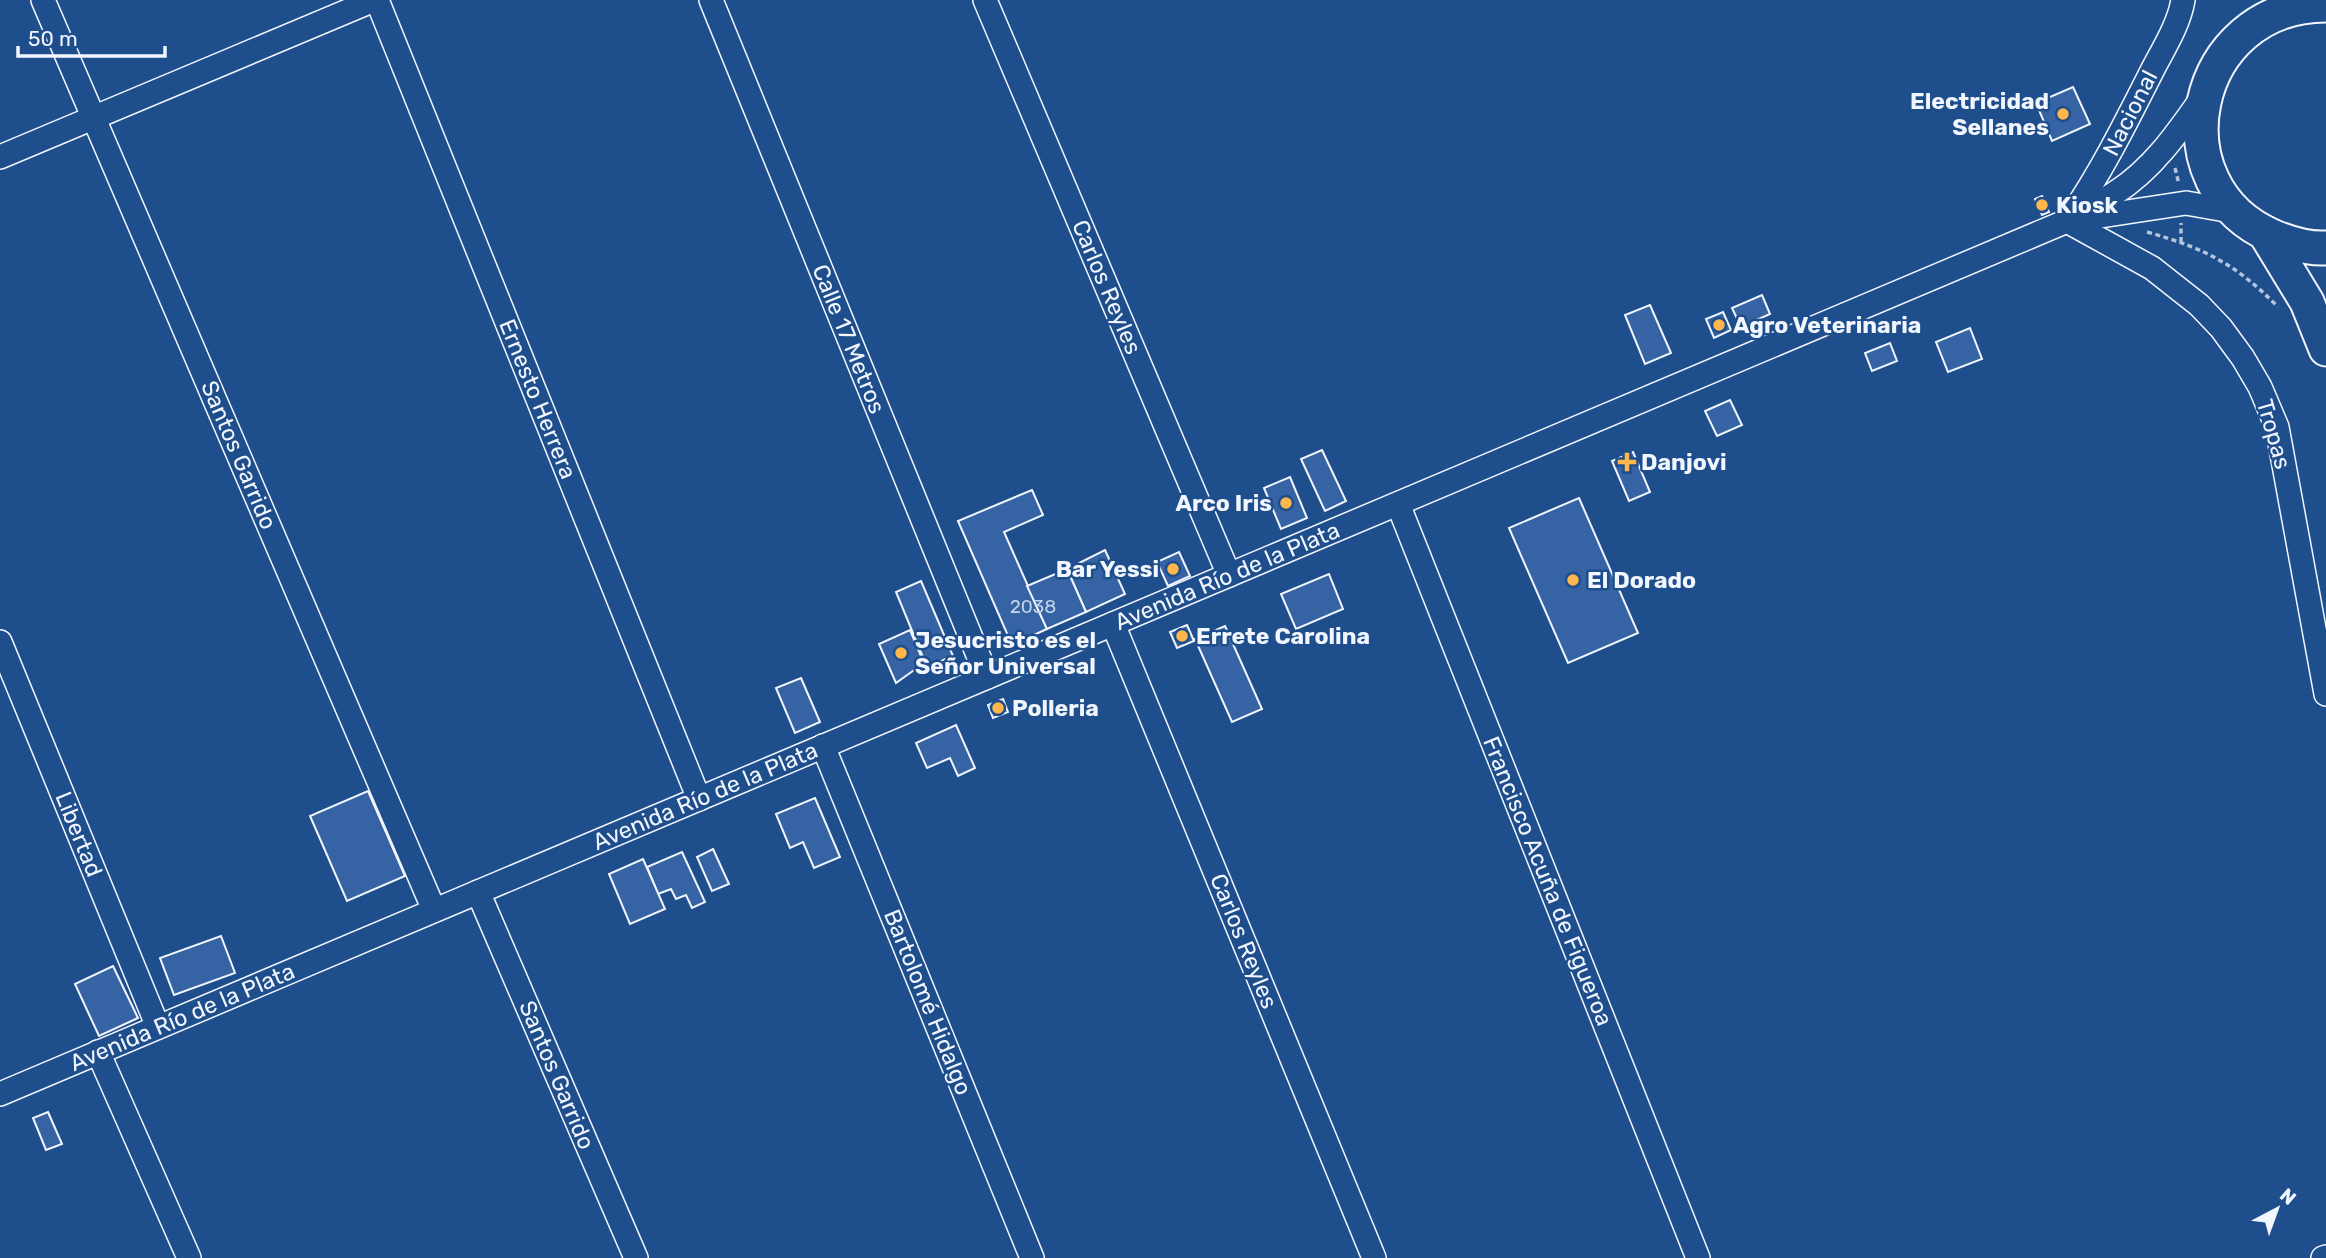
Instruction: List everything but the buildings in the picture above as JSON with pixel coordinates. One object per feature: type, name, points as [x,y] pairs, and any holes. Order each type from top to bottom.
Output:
[{"type":"highway","points":[[2326,5],[2252,14],[2211,76],[2202,112],[2201,134],[2205,156],[2217,186],[2237,212],[2265,233],[2290,244],[2326,248]]},
{"type":"highway","points":[[2265,233],[2306,302],[2326,349]]},
{"type":"street","name":"Santos Garrido","points":[[43,0],[435,910]]},
{"type":"street","points":[[0,157],[376,0]]},
{"type":"street","name":"Ernesto Herrera","points":[[376,0],[699,799]]},
{"type":"street","name":"Calle 17 Metros","points":[[711,0],[987,677]]},
{"type":"street","name":"Carlos Reyles","points":[[985,0],[1229,575]]},
{"type":"street","name":"Nacional","points":[[2067,221],[2111,152],[2169,37],[2183,0]]},
{"type":"street","name":"Avenida Río de la Plata","points":[[0,1094],[2067,221],[2117,192],[2146,168],[2182,127],[2206,91]]},
{"type":"street","name":"Avenida Río de la Plata","points":[[2067,221],[2182,203],[2237,212]]},
{"type":"street","name":"Tropas","points":[[2067,221],[2152,268],[2199,305],[2221,328],[2260,387],[2277,426],[2326,694]]},
{"type":"street","name":"Francisco Acuña de Figueroa","points":[[1398,504],[1698,1258]]},
{"type":"street","name":"Carlos Reyles","points":[[1113,624],[1374,1258]]},
{"type":"street","name":"Libertad","points":[[0,642],[158,1027]]},
{"type":"street","name":"Bartolomé Hidalgo","points":[[823,746],[1032,1258]]},
{"type":"street","name":"Santos Garrido","points":[[478,892],[636,1258]]},
{"type":"street","points":[[98,1052],[189,1258]]},
{"type":"path","points":[[2165,148],[2178,172],[2182,203]]},
{"type":"path","points":[[2142,230],[2181,242],[2227,263],[2248,278],[2285,314]]},
{"type":"place","name":"Electricidad Sellanes","points":[[2063,114]]},
{"type":"place","name":"Kiosk","points":[[2042,205]]},
{"type":"place","name":"Agro Veterinaria","points":[[1719,325]]},
{"type":"place","name":"Danjovi","points":[[1627,462]]},
{"type":"place","name":"Arco Iris","points":[[1286,503]]},
{"type":"place","name":"Bar Yessi","points":[[1173,569]]},
{"type":"place","name":"El Dorado","points":[[1573,580]]},
{"type":"place","name":"Errete Carolina","points":[[1182,636]]},
{"type":"place","name":"Jesucristo es el Señor Universal","points":[[901,653]]},
{"type":"place","name":"Polleria","points":[[998,708]]}]
